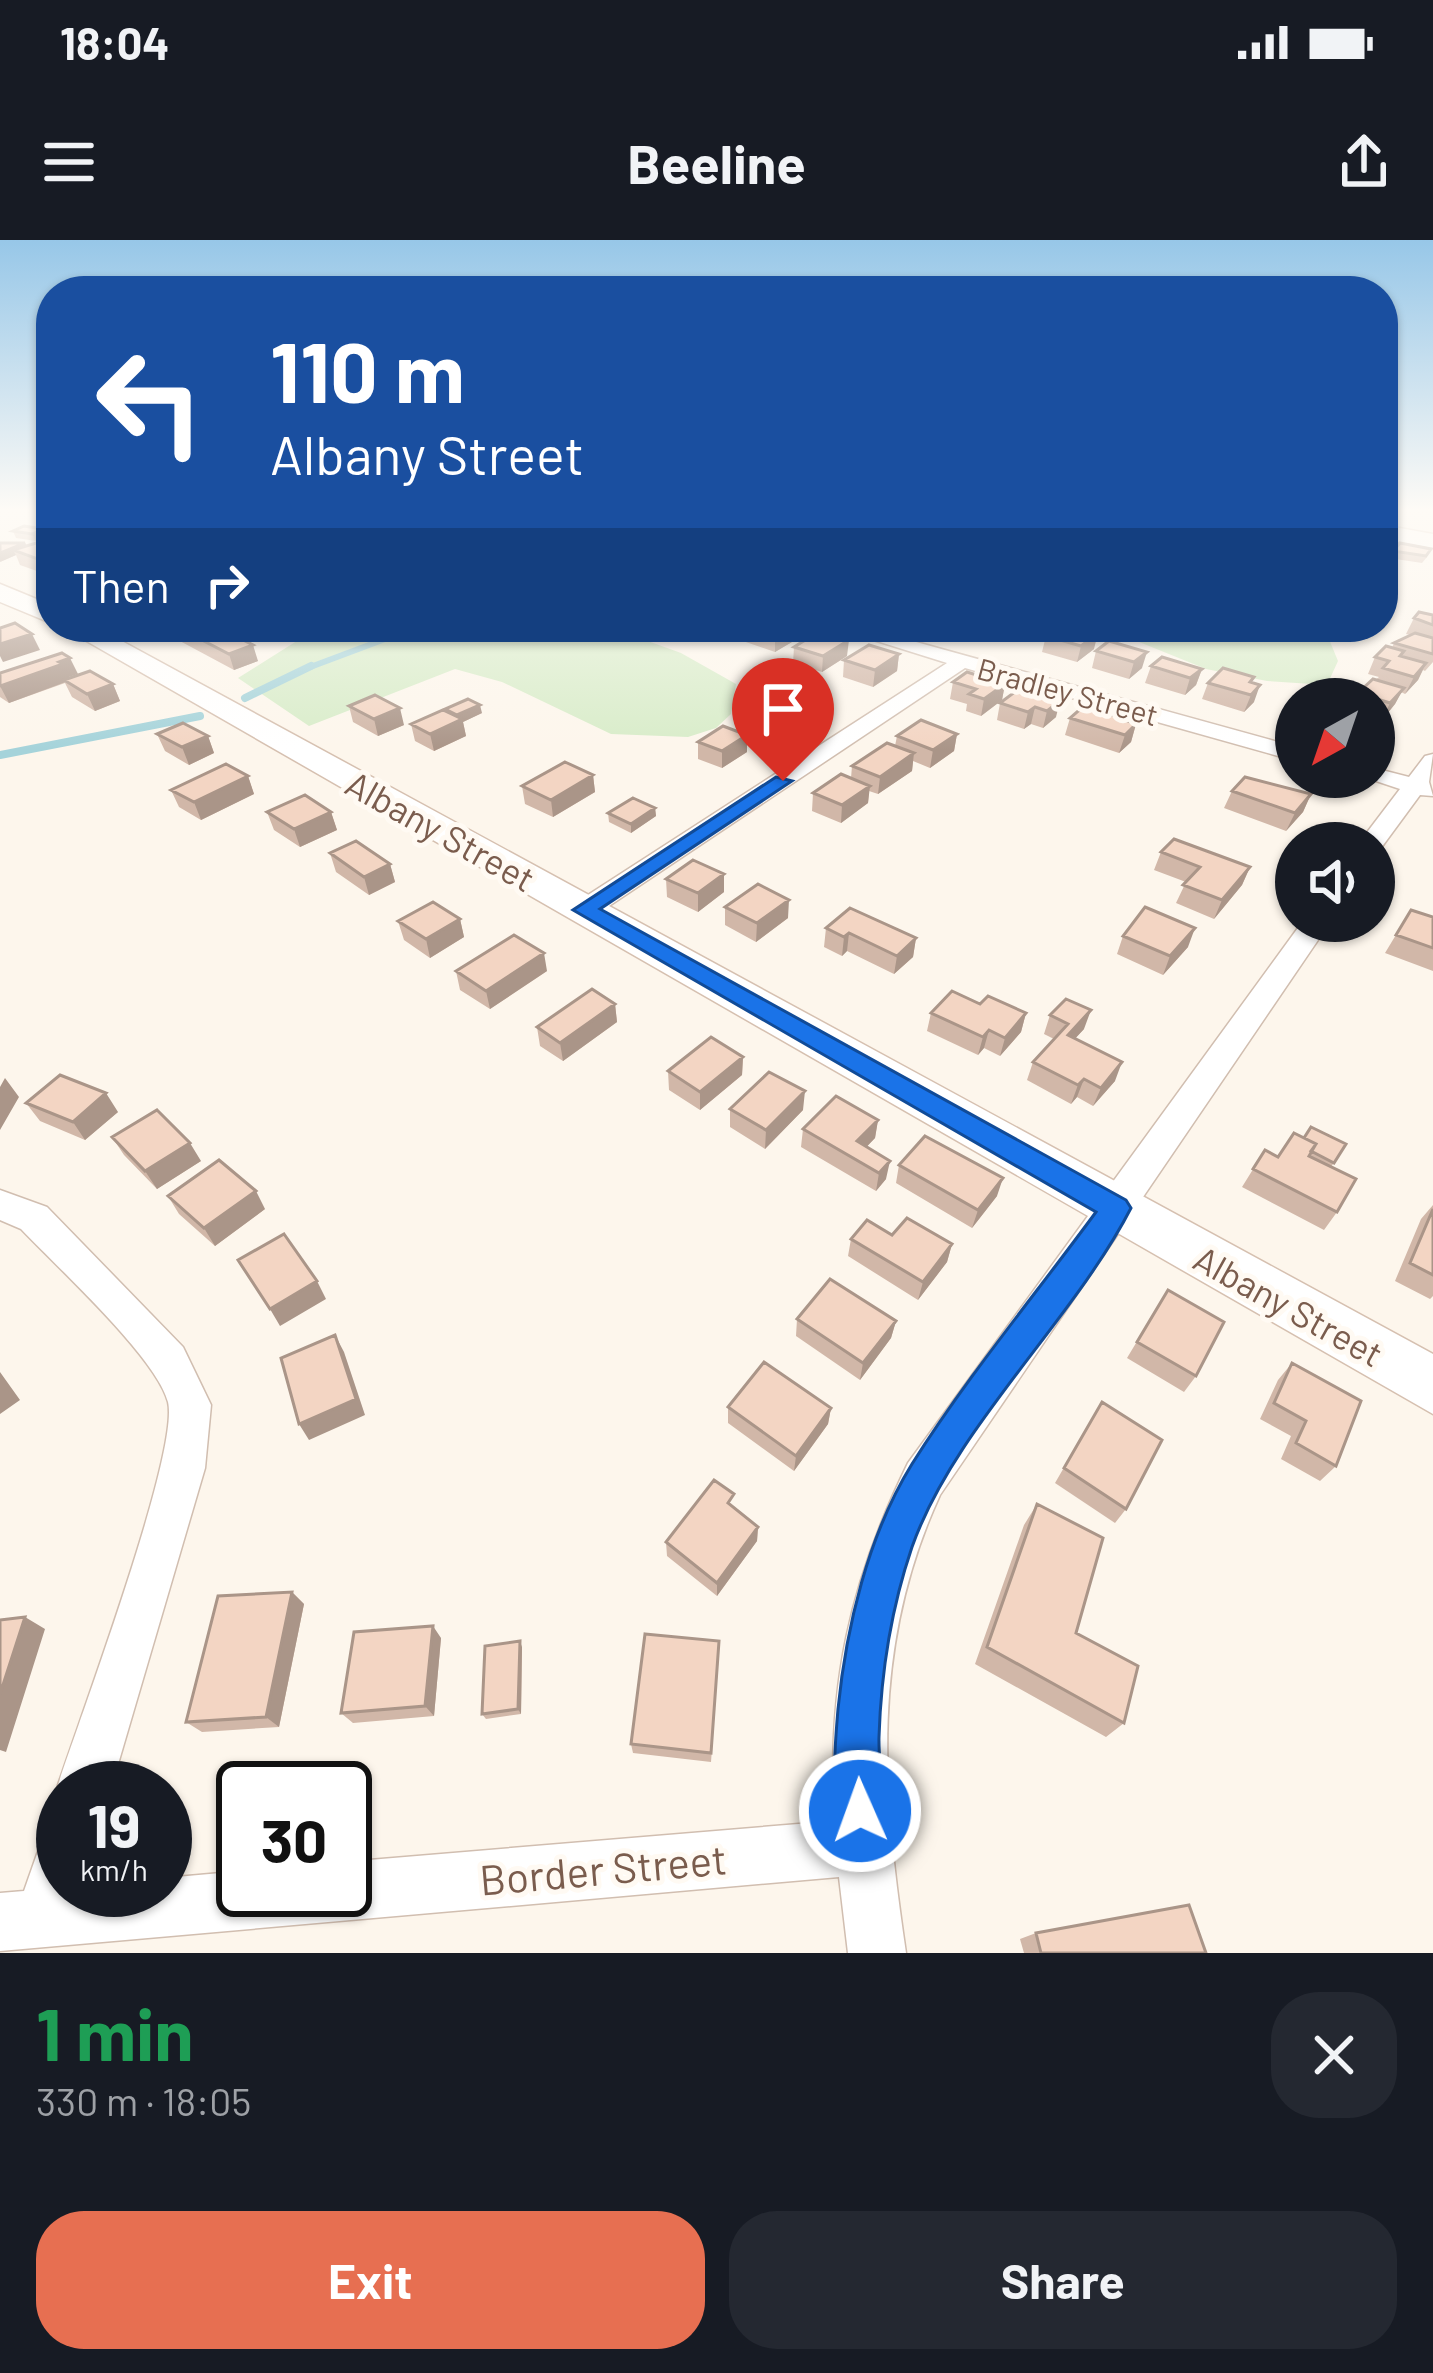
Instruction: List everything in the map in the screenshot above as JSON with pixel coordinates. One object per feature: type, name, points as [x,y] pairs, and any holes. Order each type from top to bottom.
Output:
[{"type":"street","points":[[0,592],[36,608]]},
{"type":"street","name":"Albany Street","points":[[103,642],[1433,1387]]},
{"type":"street","name":"Bradley Street","points":[[892,642],[1275,748]]},
{"type":"street","points":[[584,910],[961,662]]},
{"type":"street","points":[[1392,822],[1424,788],[1433,761]]},
{"type":"street","points":[[877,1953],[861,1847],[857,1739],[863,1666],[893,1546],[924,1479],[1302,942]]},
{"type":"street","points":[[0,1205],[34,1218],[170,1360],[190,1405],[183,1468],[92,1761]]},
{"type":"street","name":"Border Street","points":[[372,1888],[861,1847]]},
{"type":"street","name":"Border Street","points":[[23,1918],[216,1901]]},
{"type":"green space","points":[[295,642],[651,642],[736,684],[731,714],[716,728],[688,737],[611,734],[502,682],[455,669],[309,726],[238,678]]},
{"type":"green space","points":[[1139,642],[1330,642],[1338,661],[1330,678],[1267,681],[1206,669]]},
{"type":"building","points":[[1419,612],[1433,615],[1433,625],[1414,618]]},
{"type":"building","points":[[15,623],[32,634],[0,644],[0,628]]},
{"type":"building","points":[[1415,633],[1433,638],[1433,654],[1394,643]]},
{"type":"building","points":[[206,642],[253,645],[229,654]]},
{"type":"building","points":[[802,642],[846,642],[823,656],[794,647]]},
{"type":"building","points":[[1112,642],[1147,652],[1134,662],[1096,651]]},
{"type":"building","points":[[869,645],[899,654],[875,670],[844,660]]},
{"type":"building","points":[[1386,646],[1404,651],[1400,656],[1426,663],[1414,677],[1383,668],[1389,661],[1375,657]]},
{"type":"building","points":[[62,653],[70,658],[59,662],[63,664],[0,686],[0,673]]},
{"type":"building","points":[[1162,657],[1202,669],[1190,678],[1151,666]]},
{"type":"building","points":[[1223,668],[1254,677],[1250,682],[1260,685],[1251,695],[1208,683]]},
{"type":"building","points":[[90,671],[113,684],[87,694],[64,680]]},
{"type":"building","points":[[967,672],[1005,684],[984,699],[969,694],[976,689],[953,682]]},
{"type":"building","points":[[1020,688],[1060,701],[1047,711],[1035,707],[1028,712],[1000,703]]},
{"type":"building","points":[[802,690],[825,698],[803,712],[780,704]]},
{"type":"building","points":[[375,695],[400,708],[374,719],[349,706]]},
{"type":"building","points":[[468,699],[480,705],[457,715],[445,709]]},
{"type":"building","points":[[759,702],[786,711],[764,727],[741,718]]},
{"type":"building","points":[[1085,705],[1136,724],[1125,735],[1070,718]]},
{"type":"building","points":[[443,710],[462,719],[430,734],[411,724]]},
{"type":"building","points":[[921,720],[957,734],[933,750],[897,736]]},
{"type":"building","points":[[183,723],[208,736],[182,747],[157,734]]},
{"type":"building","points":[[723,726],[747,735],[722,751],[698,742]]},
{"type":"building","points":[[887,743],[914,753],[880,777],[852,766]]},
{"type":"building","points":[[565,762],[593,775],[551,800],[522,786]]},
{"type":"building","points":[[226,764],[248,776],[194,802],[171,790]]},
{"type":"building","points":[[841,774],[870,786],[842,805],[813,793]]},
{"type":"building","points":[[1245,777],[1275,785],[1275,798],[1308,798],[1295,813],[1232,791]]},
{"type":"building","points":[[305,795],[331,812],[294,829],[267,812]]},
{"type":"building","points":[[633,798],[655,808],[631,824],[608,813]]},
{"type":"building","points":[[1174,839],[1250,867],[1222,900],[1183,885],[1200,867],[1161,852]]},
{"type":"building","points":[[356,841],[390,864],[364,877],[330,853]]},
{"type":"building","points":[[693,860],[724,874],[698,893],[666,879]]},
{"type":"building","points":[[758,884],[789,900],[757,923],[725,907]]},
{"type":"building","points":[[433,902],[460,919],[426,939],[398,921]]},
{"type":"building","points":[[1145,907],[1195,928],[1170,956],[1123,936]]},
{"type":"building","points":[[850,908],[916,938],[897,956],[849,933],[844,937],[826,928]]},
{"type":"building","points":[[1411,910],[1433,917],[1433,948],[1396,935]]},
{"type":"building","points":[[514,935],[544,953],[486,991],[456,971]]},
{"type":"building","points":[[592,989],[615,1004],[560,1043],[537,1027]]},
{"type":"building","points":[[952,991],[980,1004],[988,996],[1026,1013],[1005,1038],[989,1030],[983,1037],[931,1013]]},
{"type":"building","points":[[1066,999],[1091,1010],[1068,1035],[1122,1062],[1101,1088],[1084,1079],[1078,1085],[1033,1062],[1068,1024],[1050,1015]]},
{"type":"building","points":[[711,1037],[743,1057],[700,1092],[668,1071]]},
{"type":"building","points":[[769,1072],[805,1091],[766,1130],[730,1109]]},
{"type":"building","points":[[60,1075],[106,1093],[73,1122],[26,1103]]},
{"type":"building","points":[[836,1096],[878,1120],[857,1141],[890,1161],[879,1173],[803,1129]]},
{"type":"building","points":[[157,1110],[190,1143],[145,1171],[112,1137]]},
{"type":"building","points":[[1311,1127],[1346,1144],[1334,1163],[1311,1151],[1316,1144],[1304,1138]]},
{"type":"building","points":[[1294,1133],[1316,1144],[1309,1156],[1356,1179],[1337,1212],[1253,1169],[1265,1150],[1278,1157]]},
{"type":"building","points":[[925,1136],[1003,1178],[978,1210],[899,1165]]},
{"type":"building","points":[[219,1160],[256,1191],[204,1228],[168,1196]]},
{"type":"building","points":[[1433,1209],[1433,1275],[1410,1263]]},
{"type":"building","points":[[907,1218],[952,1244],[923,1282],[851,1239],[867,1220],[892,1235]]},
{"type":"building","points":[[284,1234],[317,1281],[270,1309],[238,1260]]},
{"type":"building","points":[[830,1279],[896,1321],[863,1363],[797,1319]]},
{"type":"building","points":[[1168,1290],[1224,1322],[1196,1376],[1137,1342]]},
{"type":"building","points":[[335,1335],[356,1399],[299,1424],[281,1358]]},
{"type":"building","points":[[764,1362],[831,1408],[796,1456],[728,1407]]},
{"type":"building","points":[[1292,1363],[1361,1401],[1336,1466],[1296,1443],[1306,1421],[1274,1403]]},
{"type":"building","points":[[1102,1402],[1162,1440],[1126,1509],[1064,1468]]},
{"type":"building","points":[[714,1480],[734,1494],[728,1503],[758,1527],[717,1583],[666,1542]]},
{"type":"building","points":[[1037,1504],[1103,1538],[1076,1633],[1138,1666],[1124,1723],[987,1647]]},
{"type":"building","points":[[292,1592],[266,1717],[186,1722],[218,1596]]},
{"type":"building","points":[[25,1617],[0,1694],[0,1620]]},
{"type":"building","points":[[433,1626],[425,1706],[341,1713],[354,1632]]},
{"type":"building","points":[[645,1634],[719,1641],[711,1753],[631,1744]]},
{"type":"building","points":[[520,1641],[518,1709],[482,1714],[485,1646]]},
{"type":"building","points":[[1189,1905],[1206,1953],[1041,1953],[1036,1933]]},
{"type":"waterway","points":[[305,669],[377,642]]},
{"type":"waterway","points":[[245,698],[311,666]]},
{"type":"waterway","points":[[0,755],[200,716]]},
{"type":"route","points":[[783,781],[584,910],[1116,1208],[924,1479],[893,1546],[863,1666],[857,1739],[860,1811]]}]
